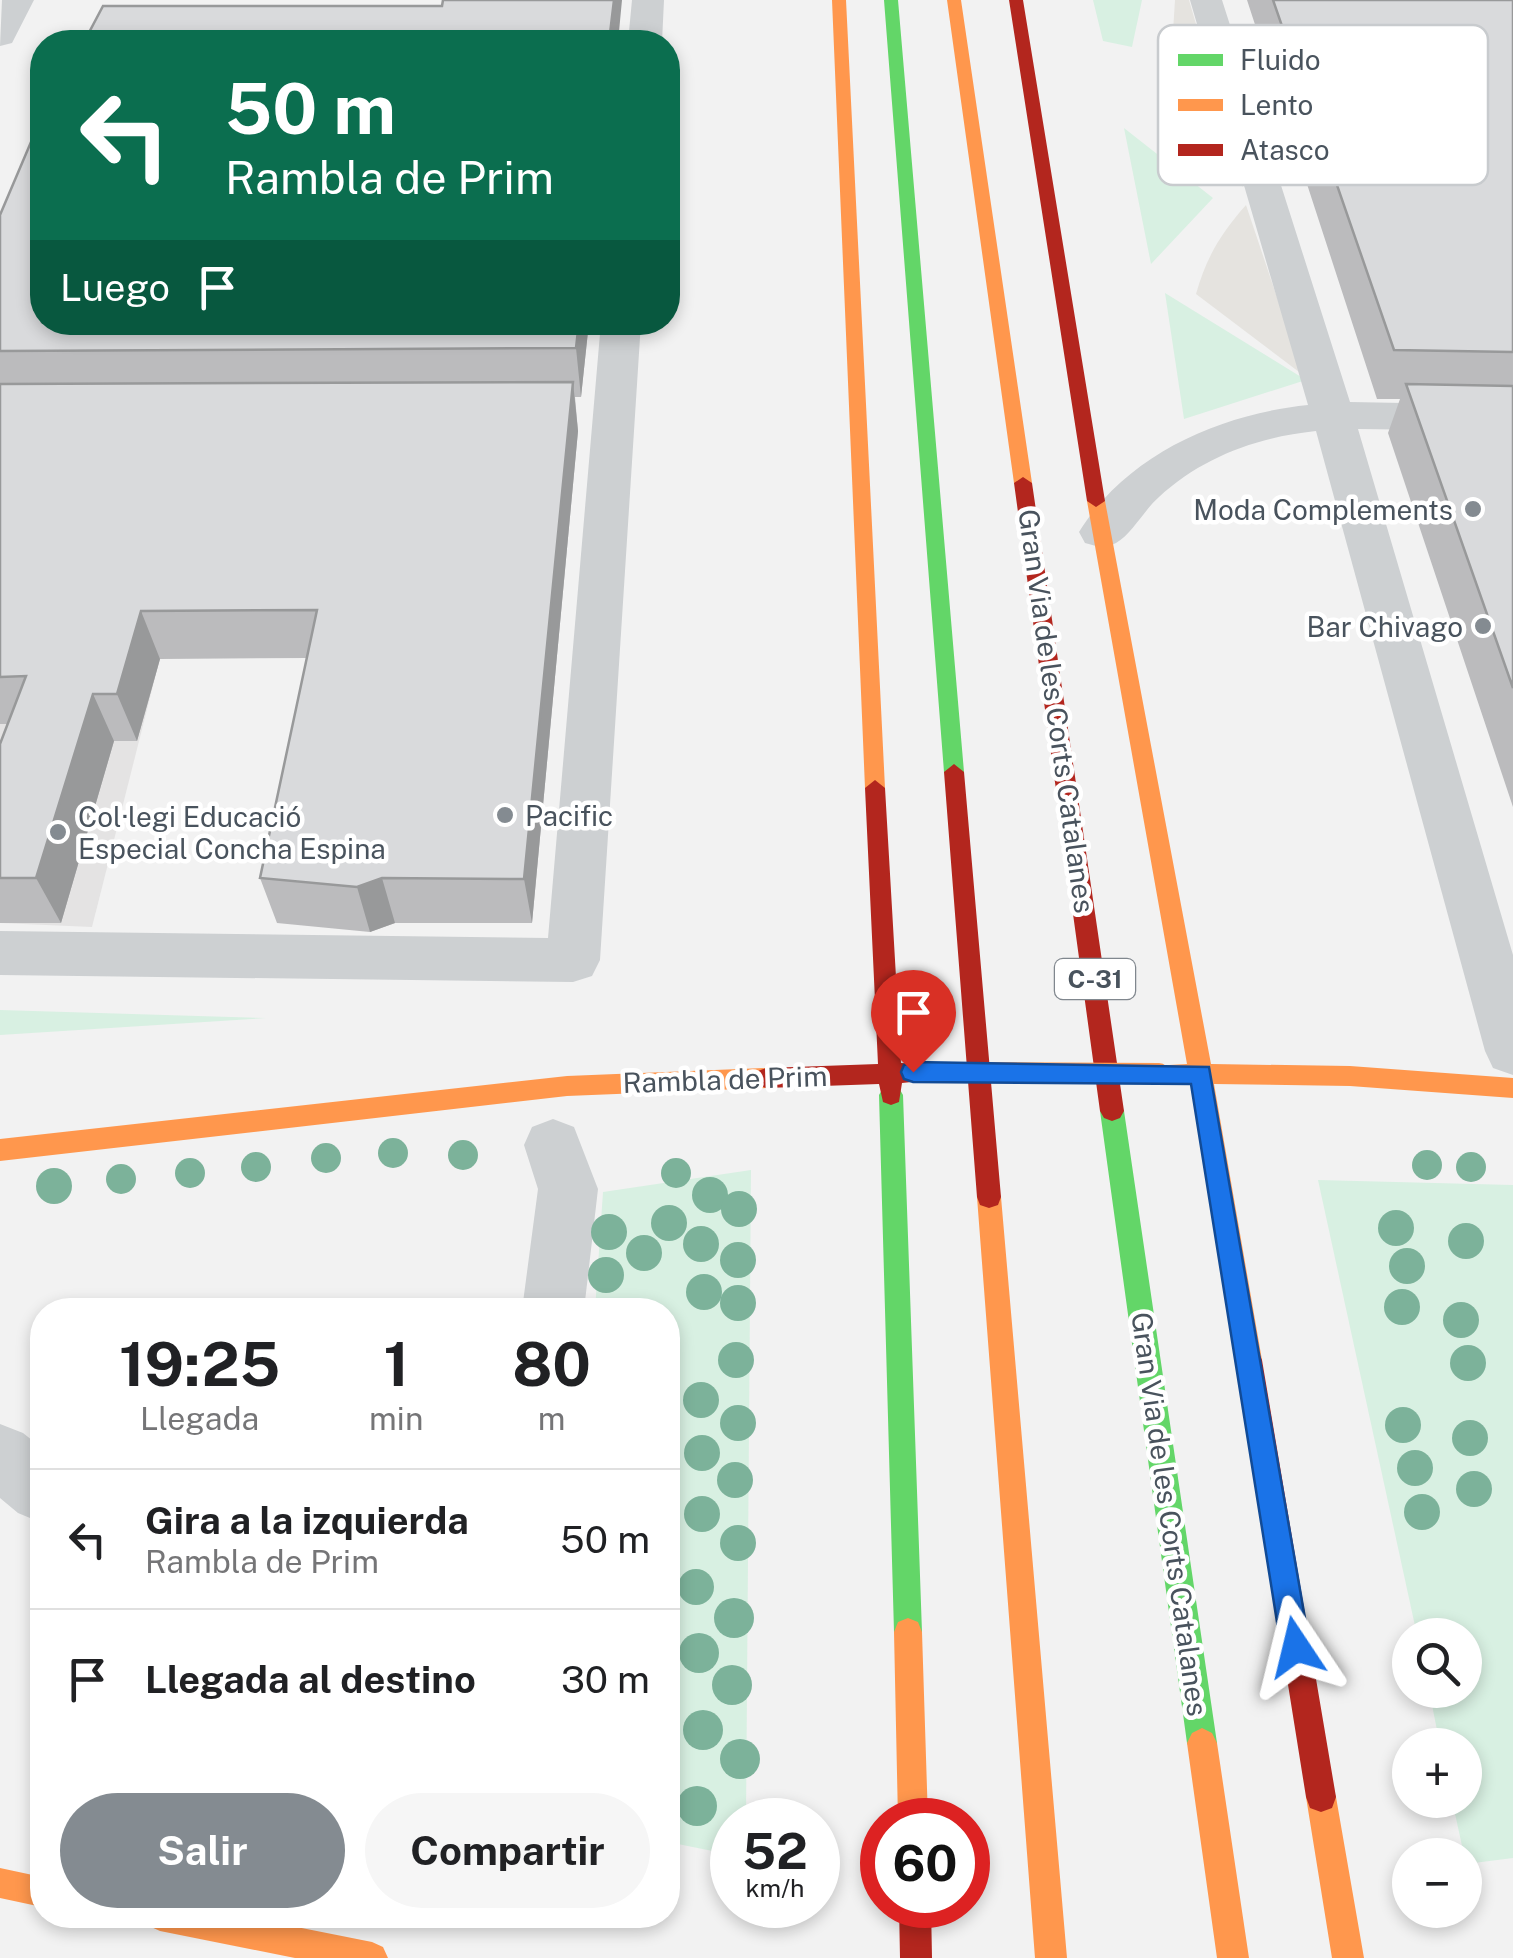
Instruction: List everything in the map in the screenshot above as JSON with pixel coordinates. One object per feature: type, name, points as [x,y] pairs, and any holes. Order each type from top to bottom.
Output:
[{"type":"main road","points":[[839,0],[860,400],[887,1072],[893,1126],[912,1798]]},
{"type":"main road","points":[[890,0],[1051,1958]]},
{"type":"main road","name":"Gran Via de les Corts Catalanes","points":[[954,0],[1233,1958]]},
{"type":"main road","points":[[1016,0],[1101,532],[1201,1074],[1348,1958]]},
{"type":"main road","name":"Rambla de Prim","points":[[0,1150],[567,1086],[887,1072],[1350,1076],[1513,1088]]},
{"type":"main road","points":[[0,1883],[30,1889]]},
{"type":"main road","points":[[224,1928],[372,1958]]},
{"type":"main road","points":[[915,1928],[916,1958]]},
{"type":"street","points":[[0,36],[18,0]]},
{"type":"street","points":[[646,30],[648,0]]},
{"type":"street","points":[[1206,0],[1214,25]]},
{"type":"street","points":[[1262,185],[1513,1051]]},
{"type":"street","points":[[0,953],[573,960],[597,414],[618,335]]},
{"type":"street","points":[[1101,532],[1128,496],[1189,451],[1247,426],[1332,416],[1513,418]]},
{"type":"street","points":[[553,1145],[568,1189],[554,1298]]},
{"type":"street","points":[[0,1456],[30,1480]]},
{"type":"shaded area","name":"Col·legi Educació Especial Concha Espina","points":[[158,666],[92,927],[0,923],[0,668]]},
{"type":"green space","points":[[1093,0],[1142,0],[1132,47],[1103,41]]},
{"type":"green space","points":[[1124,128],[1158,155],[1158,185],[1196,185],[1213,198],[1151,264]]},
{"type":"green space","points":[[1165,293],[1306,380],[1184,419]]},
{"type":"green space","points":[[0,1010],[266,1018],[0,1035]]},
{"type":"green space","points":[[751,1170],[746,1798],[710,1798],[710,1851],[680,1844],[680,1298],[596,1298],[603,1192]]},
{"type":"green space","points":[[1318,1180],[1513,1185],[1513,1858],[1482,1862],[1482,1838],[1460,1838],[1456,1818],[1482,1818],[1482,1728],[1437,1728],[1433,1708],[1482,1708],[1482,1618],[1413,1618]]},
{"type":"sand","points":[[1175,0],[1189,0],[1196,25],[1173,25]]},
{"type":"sand","points":[[1246,205],[1303,375],[1196,294],[1215,247]]},
{"type":"building","points":[[443,0],[614,0],[610,30],[90,30],[103,6],[442,6]]},
{"type":"building","points":[[1273,0],[1513,0],[1513,352],[1394,350],[1337,185],[1488,185],[1488,25],[1282,25]]},
{"type":"building","points":[[30,144],[30,335],[578,335],[576,348],[0,351],[0,215]]},
{"type":"building","points":[[573,382],[524,879],[382,878],[357,887],[260,878],[317,610],[141,611],[117,694],[93,694],[36,878],[0,878],[0,744],[26,676],[0,677],[0,384]]},
{"type":"building","points":[[1406,384],[1513,386],[1513,688]]},
{"type":"traffic: fast","points":[[891,0],[954,772]]},
{"type":"traffic: fast","points":[[891,1095],[908,1632]]},
{"type":"traffic: fast","points":[[1112,1111],[1202,1743]]},
{"type":"traffic: slow","points":[[839,0],[875,788]]},
{"type":"traffic: slow","points":[[954,0],[1023,483]]},
{"type":"traffic: slow","points":[[1096,501],[1249,1360]]},
{"type":"traffic: slow","points":[[939,1072],[1159,1073]]},
{"type":"traffic: slow","points":[[1159,1073],[1350,1076],[1513,1088]]},
{"type":"traffic: slow","points":[[0,1150],[567,1086],[766,1078]]},
{"type":"traffic: slow","points":[[989,1197],[1051,1958]]},
{"type":"traffic: slow","points":[[908,1632],[912,1798]]},
{"type":"traffic: slow","points":[[1202,1743],[1233,1958]]},
{"type":"traffic: slow","points":[[1321,1797],[1348,1958]]},
{"type":"traffic: slow","points":[[0,1883],[30,1889]]},
{"type":"traffic: slow","points":[[224,1928],[372,1958]]},
{"type":"traffic: jam","points":[[1016,0],[1096,501]]},
{"type":"traffic: jam","points":[[1023,483],[1112,1111]]},
{"type":"traffic: jam","points":[[954,772],[989,1197]]},
{"type":"traffic: jam","points":[[875,788],[891,1095]]},
{"type":"traffic: jam","points":[[766,1078],[933,1072]]},
{"type":"traffic: jam","points":[[1249,1360],[1321,1797]]},
{"type":"traffic: jam","points":[[915,1928],[916,1958]]},
{"type":"place","name":"Moda Complements","points":[[1473,509]]},
{"type":"place","name":"Bar Chivago","points":[[1483,626]]},
{"type":"place","name":"Pacific","points":[[505,815]]},
{"type":"place","name":"Col·legi Educació Especial Concha Espina","points":[[58,832]]},
{"type":"route","points":[[913,1072],[1201,1074],[1296,1647]]}]
